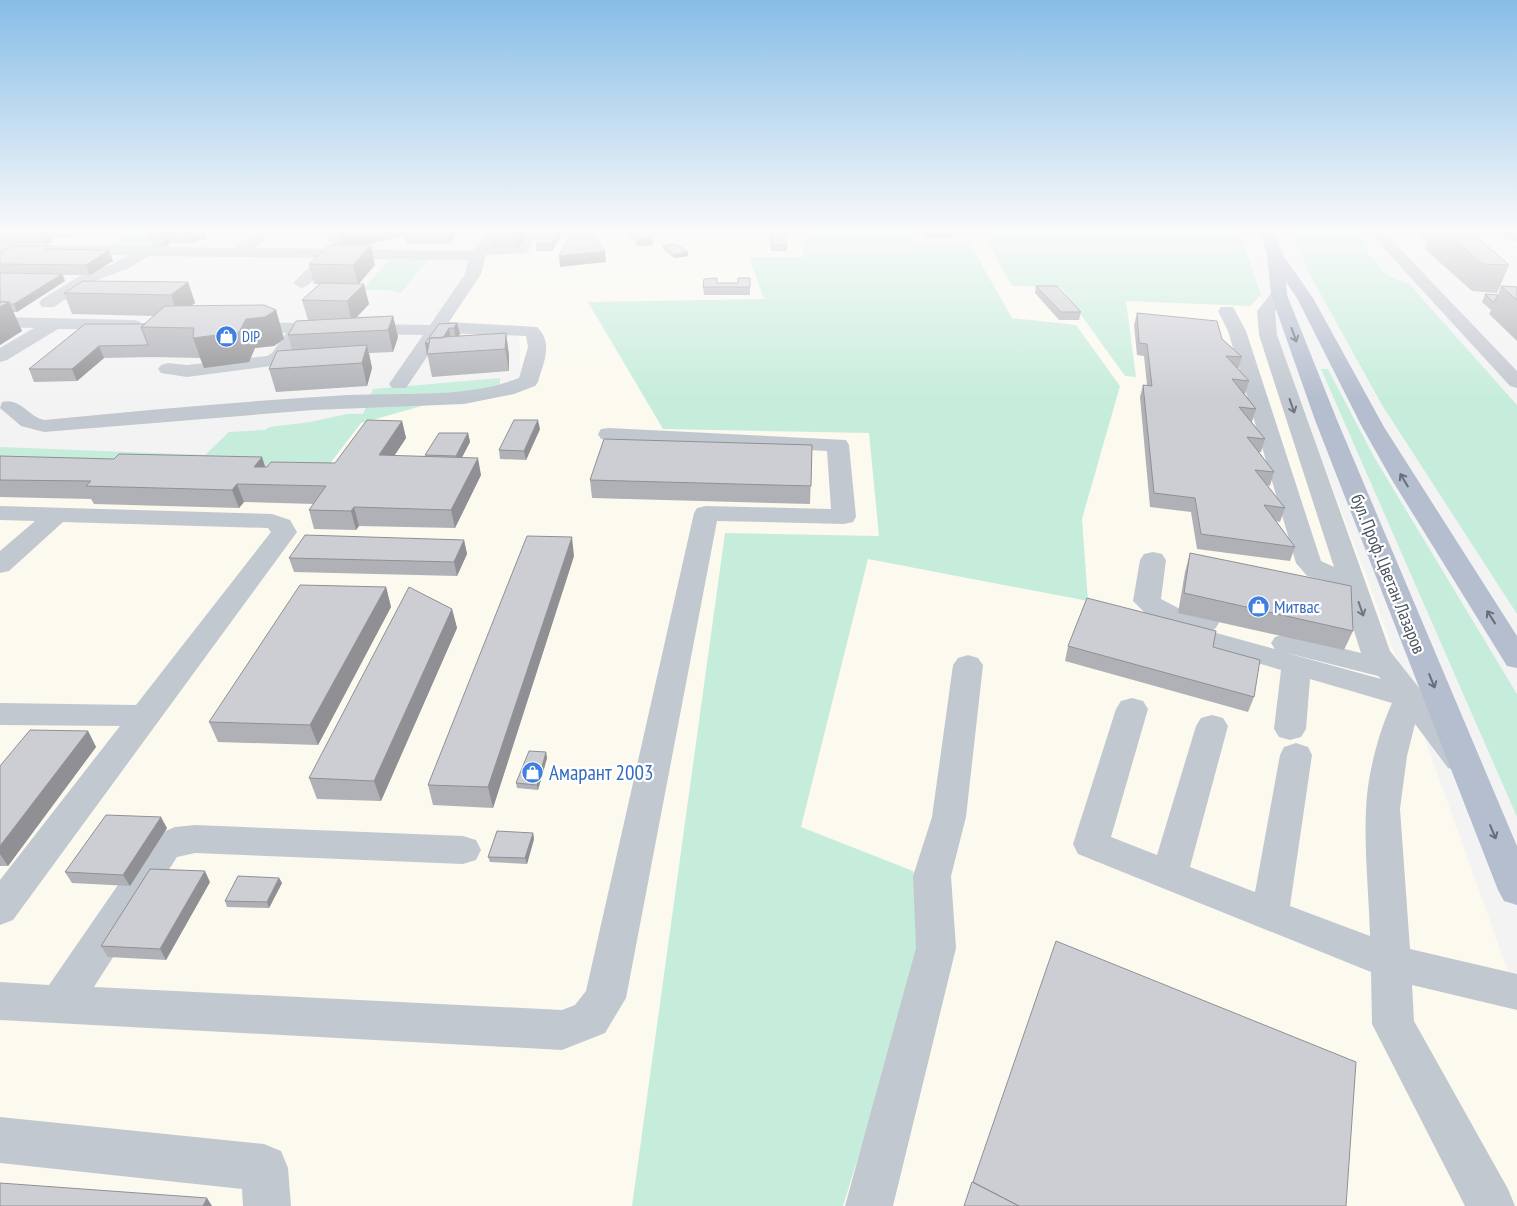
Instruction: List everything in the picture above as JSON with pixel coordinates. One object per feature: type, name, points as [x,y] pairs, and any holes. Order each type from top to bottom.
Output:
[{"type":"main road","name":"бул. Проф. Цветан Лазаров","points":[[1277,286],[1279,296],[1326,420],[1517,890]]},
{"type":"main road","name":"бул. Проф. Цветан Лазаров","points":[[1298,286],[1373,427],[1400,473],[1517,659]]},
{"type":"street","points":[[48,303],[74,286]]},
{"type":"street","points":[[399,384],[466,286]]},
{"type":"street","points":[[1427,286],[1517,382]]},
{"type":"street","points":[[1279,296],[1266,311],[1268,335],[1376,653],[1467,770]]},
{"type":"street","points":[[1268,335],[1232,321],[1308,563],[1313,569],[1324,573],[1350,577]]},
{"type":"street","points":[[0,322],[148,325]]},
{"type":"street","points":[[0,356],[55,324]]},
{"type":"street","points":[[9,406],[28,422],[44,426],[353,401],[410,400],[489,395],[510,390],[528,382],[539,341],[536,334],[530,331],[231,326]]},
{"type":"street","points":[[168,369],[186,371],[272,361],[279,357],[299,328]]},
{"type":"street","points":[[0,1001],[562,1030],[590,1019],[606,998],[706,513],[844,517],[838,445],[609,434]]},
{"type":"street","points":[[0,513],[272,521],[281,525],[284,532],[0,909]]},
{"type":"street","points":[[0,565],[57,515]]},
{"type":"street","points":[[1153,560],[1147,601],[1160,612],[1388,669]]},
{"type":"street","points":[[1124,616],[1410,698]]},
{"type":"street","points":[[869,1206],[936,948],[932,876],[949,817],[968,665]]},
{"type":"street","points":[[1270,914],[1293,742],[1296,665]]},
{"type":"street","points":[[1410,698],[1400,720],[1391,756],[1382,809],[1393,1024],[1491,1206]]},
{"type":"street","points":[[1132,709],[1091,844],[1391,962],[1517,992]]},
{"type":"street","points":[[0,714],[145,716]]},
{"type":"street","points":[[1170,874],[1212,726]]},
{"type":"street","points":[[59,1005],[164,847],[175,841],[194,839],[463,850]]},
{"type":"street","points":[[0,1140],[264,1168],[267,1206]]},
{"type":"shaded area","points":[[460,286],[1258,286],[1277,345],[1367,577],[1517,997],[1517,1206],[0,1206],[0,465],[325,470],[361,423],[521,378],[519,333],[435,330]]},
{"type":"green space","points":[[365,286],[406,286],[401,293],[388,290],[362,290]]},
{"type":"green space","points":[[759,286],[994,286],[1012,318],[1076,325],[1120,386],[1082,519],[1088,601],[868,559],[801,827],[913,871],[922,953],[843,1206],[632,1206],[725,533],[879,536],[869,433],[663,429],[588,302],[764,299]]},
{"type":"green space","points":[[1026,286],[1258,286],[1261,295],[1250,306],[1126,301],[1136,377],[1125,376],[1061,287]]},
{"type":"green space","points":[[1316,286],[1411,286],[1517,405],[1517,614],[1382,405]]},
{"type":"green space","points":[[1321,369],[1328,369],[1374,457],[1517,694],[1517,817]]},
{"type":"green space","points":[[500,378],[500,384],[361,423],[325,470],[0,465],[0,447],[205,455],[229,432],[265,430],[269,427],[310,422],[347,414],[363,414],[373,389]]},
{"type":"building","points":[[0,286],[42,286],[14,304],[0,302]]},
{"type":"building","points":[[75,286],[182,286],[171,295],[64,293]]},
{"type":"building","points":[[317,286],[362,286],[347,301],[302,300]]},
{"type":"building","points":[[703,286],[750,286],[750,287]]},
{"type":"building","points":[[1036,286],[1057,286],[1081,312],[1061,312]]},
{"type":"building","points":[[1501,286],[1517,287],[1517,300]]},
{"type":"building","points":[[1485,294],[1498,295],[1493,302]]},
{"type":"building","points":[[0,302],[9,302],[0,307]]},
{"type":"building","points":[[264,305],[276,310],[265,317],[246,319],[239,332],[193,338],[194,328],[141,327],[165,306]]},
{"type":"building","points":[[1137,313],[1217,321],[1222,339],[1242,357],[1226,356],[1249,381],[1232,379],[1256,409],[1239,407],[1265,439],[1247,437],[1274,472],[1255,470],[1285,508],[1264,505],[1295,547],[1201,534],[1195,498],[1154,493],[1143,385],[1152,386],[1147,344],[1139,343]]},
{"type":"building","points":[[393,316],[388,330],[288,335],[296,321]]},
{"type":"building","points":[[457,323],[454,328],[449,328],[443,338],[430,338],[429,343],[425,343],[439,324]]},
{"type":"building","points":[[85,324],[145,324],[141,327],[148,345],[99,346],[72,369],[29,369]]},
{"type":"building","points":[[506,333],[505,349],[427,354],[430,338]]},
{"type":"building","points":[[367,345],[362,363],[269,369],[277,351]]},
{"type":"building","points":[[367,420],[402,421],[379,455],[478,458],[451,510],[354,507],[351,511],[309,510],[326,486],[237,484],[232,490],[86,486],[91,481],[0,480],[0,456],[114,459],[119,454],[262,457],[254,467],[267,467],[271,462],[335,463]]},
{"type":"building","points":[[514,420],[538,420],[524,451],[499,450]]},
{"type":"building","points":[[439,433],[468,433],[456,456],[425,455]]},
{"type":"building","points":[[604,439],[812,445],[811,486],[590,480]]},
{"type":"building","points":[[305,535],[464,540],[454,562],[289,558]]},
{"type":"building","points":[[527,536],[572,537],[488,787],[428,785]]},
{"type":"building","points":[[1190,553],[1351,586],[1353,631],[1184,593]]},
{"type":"building","points":[[300,585],[386,587],[310,725],[209,722]]},
{"type":"building","points":[[409,587],[452,609],[374,781],[309,778]]},
{"type":"building","points":[[1087,598],[1216,631],[1213,647],[1260,660],[1254,697],[1068,646]]},
{"type":"building","points":[[30,730],[88,731],[0,846],[0,766]]},
{"type":"building","name":"Амарант 2003","points":[[529,751],[546,752],[537,785],[516,783]]},
{"type":"building","points":[[106,815],[161,817],[123,875],[65,872]]},
{"type":"building","points":[[497,831],[533,833],[525,858],[488,857]]},
{"type":"building","points":[[150,869],[205,871],[160,949],[101,946]]},
{"type":"building","points":[[238,876],[279,878],[267,902],[225,901]]},
{"type":"building","points":[[1056,941],[1356,1062],[1346,1206],[1019,1206],[973,1182]]},
{"type":"building","points":[[972,1182],[1019,1206],[964,1206]]},
{"type":"building","points":[[0,1183],[207,1198],[203,1206],[0,1206]]},
{"type":"place","name":"DIP","points":[[226,337]]},
{"type":"place","name":"Митвас","points":[[1258,607]]},
{"type":"place","name":"Амарант 2003","points":[[533,773]]}]
